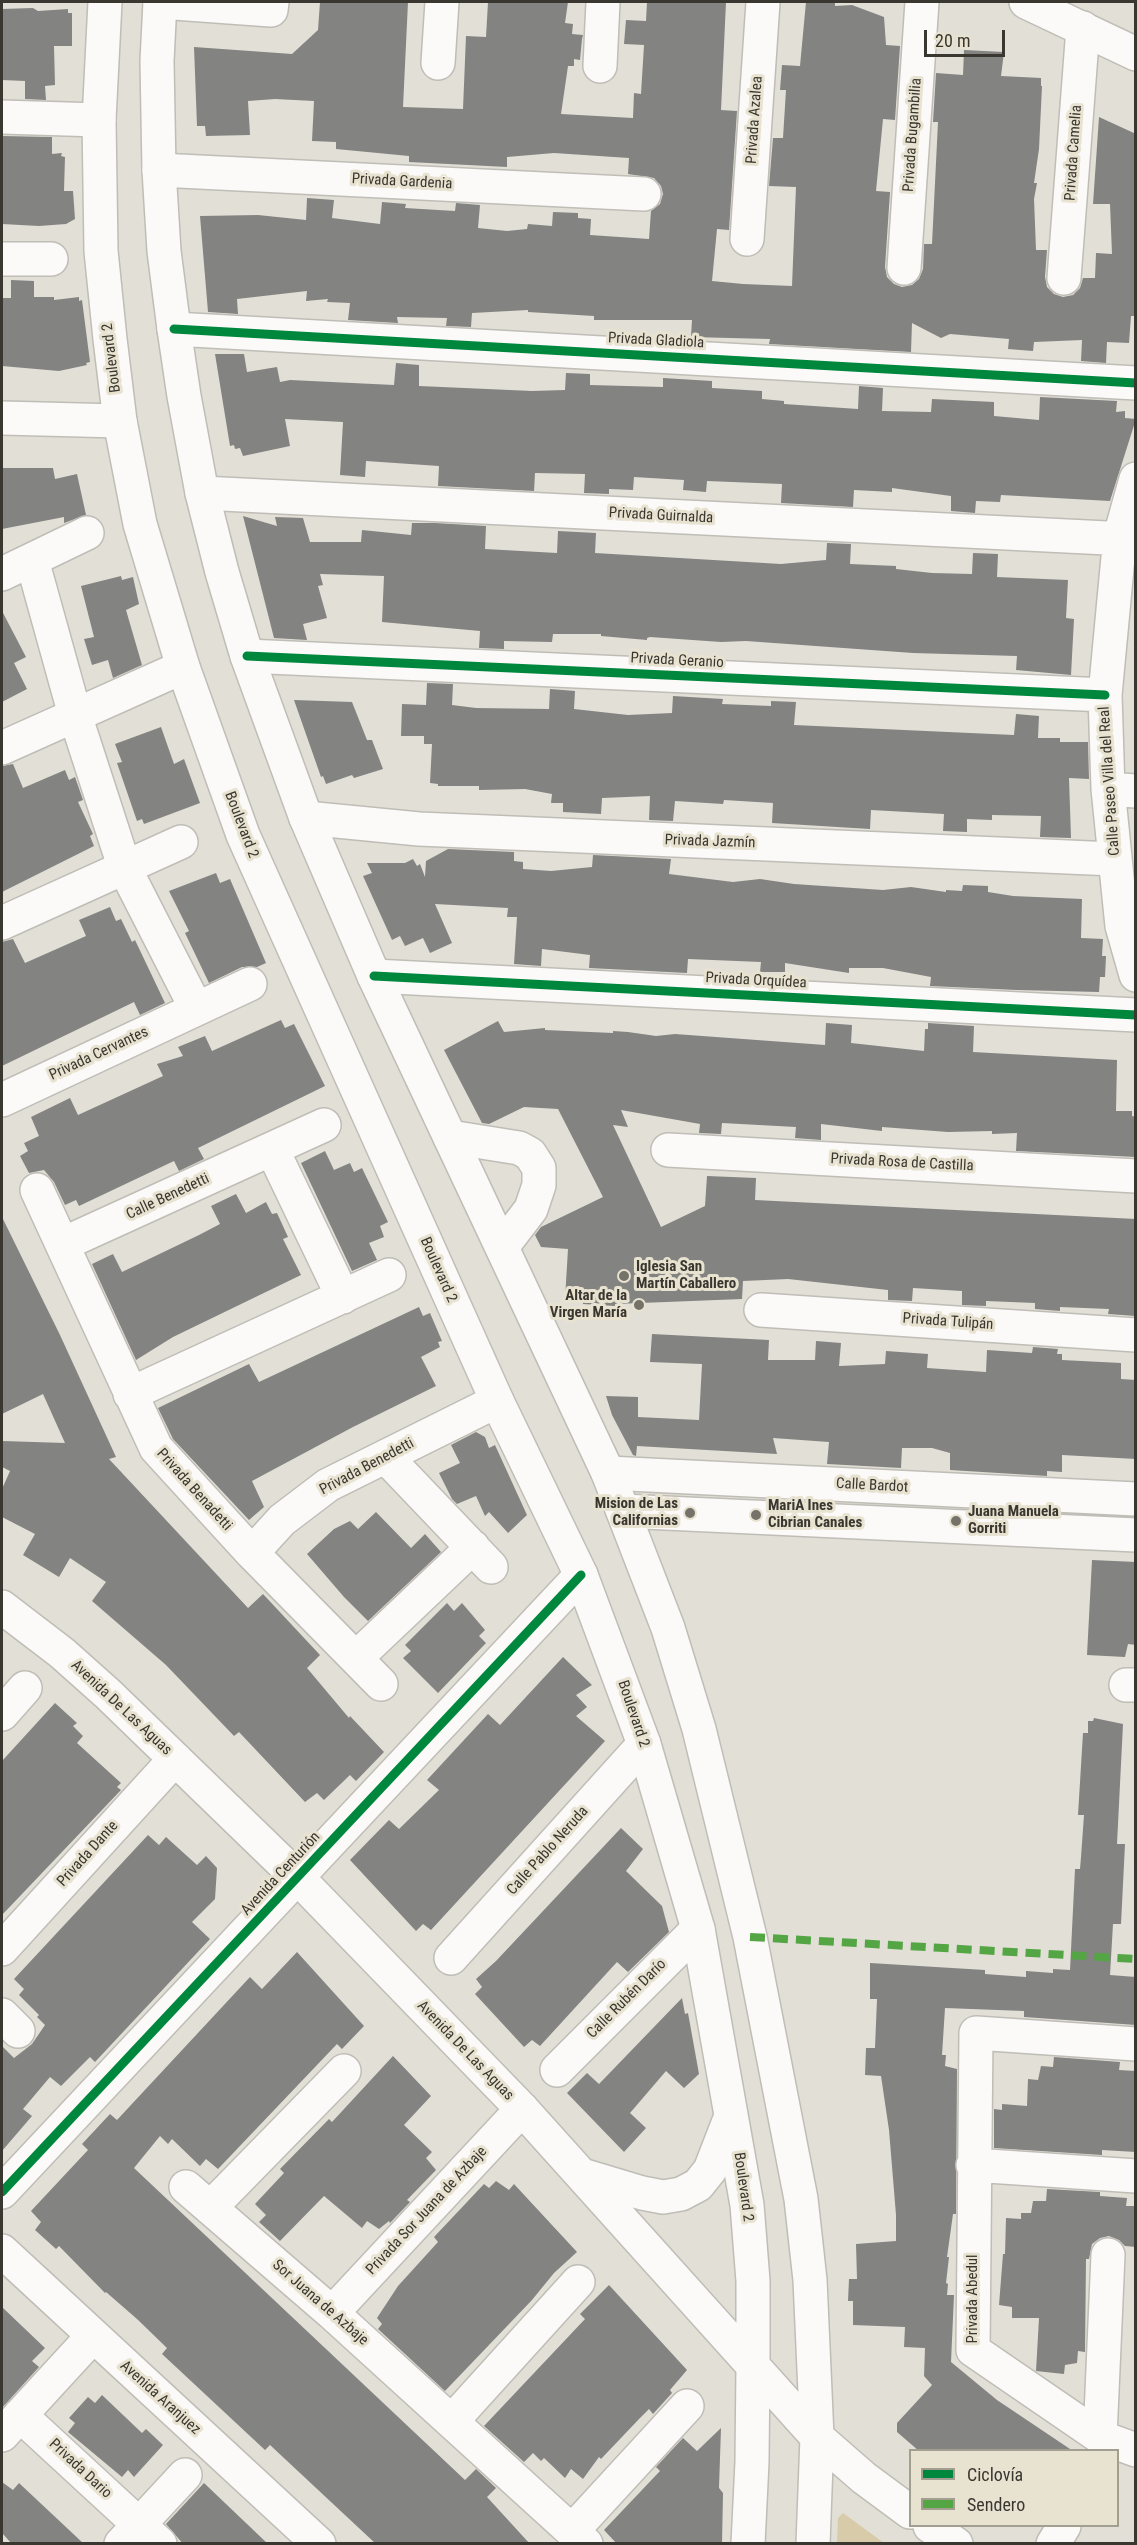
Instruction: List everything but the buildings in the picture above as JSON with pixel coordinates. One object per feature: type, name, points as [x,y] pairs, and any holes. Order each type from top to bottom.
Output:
[{"type":"street","name":"Boulevard 2","points":[[105,2],[99,120],[101,250],[120,420],[140,524],[183,667],[243,835],[497,1401],[581,1575],[644,1744],[698,1929],[747,2205],[753,2281],[752,2462],[748,2544]]},
{"type":"street","points":[[272,2],[271,10],[160,2],[157,61],[159,170],[164,251],[184,396],[202,493],[247,656],[306,818],[374,976],[608,1473],[668,1628],[695,1718],[750,1937],[801,2199],[810,2280],[818,2437],[813,2544]]},
{"type":"street","points":[[438,63],[442,2]]},
{"type":"street","points":[[600,66],[603,2]]},
{"type":"street","name":"Privada Azalea","points":[[747,239],[763,2]]},
{"type":"street","name":"Privada Bugambilia","points":[[904,268],[922,2]]},
{"type":"street","points":[[1026,2],[1136,54]]},
{"type":"street","name":"Privada Camelia","points":[[1064,278],[1083,28]]},
{"type":"street","points":[[2,117],[99,120]]},
{"type":"street","name":"Privada Gardenia","points":[[159,170],[644,194]]},
{"type":"street","points":[[2,259],[51,259]]},
{"type":"street","name":"Privada Gladiola","points":[[174,329],[1136,383]]},
{"type":"street","points":[[2,418],[120,420]]},
{"type":"street","name":"Calle Paseo Villa del Real","points":[[1136,479],[1120,536],[1105,694],[1122,790],[1114,859],[1122,926],[1136,975]]},
{"type":"street","name":"Privada Guirnalda","points":[[202,493],[1072,537],[1120,536]]},
{"type":"street","points":[[2,574],[87,533]]},
{"type":"street","points":[[32,560],[75,715],[125,869],[196,1008]]},
{"type":"street","name":"Privada Geranio","points":[[247,656],[1105,694]]},
{"type":"street","points":[[2,748],[183,667]]},
{"type":"street","name":"Privada Jazmín","points":[[306,818],[419,830],[1114,859]]},
{"type":"street","points":[[2,923],[181,842]]},
{"type":"street","name":"Privada Orquídea","points":[[374,976],[1136,1014]]},
{"type":"street","name":"Privada Cervantes","points":[[2,1100],[250,984]]},
{"type":"street","name":"Calle Benedetti","points":[[63,1244],[324,1125]]},
{"type":"street","points":[[450,1137],[519,1148],[530,1154],[538,1168],[539,1185],[531,1209],[502,1247]]},
{"type":"street","points":[[272,1149],[343,1297]]},
{"type":"street","name":"Privada Rosa de Castilla","points":[[668,1150],[1136,1176]]},
{"type":"street","name":"Privada Benadetti","points":[[37,1190],[156,1448],[252,1553],[381,1684]]},
{"type":"street","points":[[130,1394],[389,1275]]},
{"type":"street","name":"Privada Tulipán","points":[[761,1310],[1136,1335]]},
{"type":"street","name":"Privada Benedetti","points":[[252,1553],[282,1520],[328,1485],[497,1401]]},
{"type":"street","points":[[356,1658],[482,1557],[386,1457]]},
{"type":"street","name":"Calle Bardot","points":[[608,1473],[1136,1499]]},
{"type":"street","points":[[623,1511],[1136,1535]]},
{"type":"street","name":"Avenida Centurión","points":[[2,2192],[581,1575]]},
{"type":"street","name":"Avenida De Las Aguas","points":[[2,1607],[62,1653],[176,1758],[298,1878],[522,2109],[818,2437],[864,2478],[909,2511]]},
{"type":"street","points":[[2,1714],[25,1688]]},
{"type":"street","name":"Calle Pablo Neruda","points":[[451,1958],[644,1744]]},
{"type":"street","name":"Privada Dante","points":[[2,1949],[176,1758]]},
{"type":"street","name":"Calle Rubén Darío","points":[[557,2070],[698,1929]]},
{"type":"street","name":"Privada Abedul","points":[[1114,2445],[973,2350],[976,2033],[1136,2044]]},
{"type":"street","points":[[210,2208],[344,2071]]},
{"type":"street","name":"Privada Sor Juana de Azbaje","points":[[332,2313],[522,2109]]},
{"type":"street","points":[[582,2175],[642,2193],[663,2197],[681,2194],[698,2185],[710,2170],[731,2116]]},
{"type":"street","points":[[973,2165],[1136,2176]]},
{"type":"street","name":"Sor Juana de Azbaje","points":[[186,2187],[332,2313],[579,2537],[687,2406]]},
{"type":"street","name":"Avenida Aranjuez","points":[[2,2252],[319,2544]]},
{"type":"street","name":"Privada Abedul","points":[[1108,2254],[1114,2445]]},
{"type":"street","points":[[452,2421],[578,2282]]},
{"type":"street","name":"Privada Dario","points":[[93,2336],[11,2425],[140,2537],[185,2475]]},
{"type":"street","points":[[931,2527],[956,2544]]},
{"type":"street","points":[[1053,2544],[1063,2527]]},
{"type":"shaded area","points":[[843,2513],[884,2543],[837,2543],[838,2518]]},
{"type":"marked path","points":[[750,1937],[1136,1959]]},
{"type":"cycle path","points":[[174,329],[1136,383]]},
{"type":"cycle path","points":[[247,656],[1105,695]]},
{"type":"cycle path","points":[[374,976],[1136,1015]]},
{"type":"cycle path","points":[[2,2192],[581,1575]]},
{"type":"place","name":"Iglesia San Martín Caballero","points":[[624,1276]]},
{"type":"place","name":"Altar de la Virgen María","points":[[639,1305]]},
{"type":"place","name":"Mision de Las Californias","points":[[690,1513]]},
{"type":"place","name":"MariA Ines Cibrian Canales","points":[[756,1515]]},
{"type":"place","name":"Juana Manuela Gorriti","points":[[956,1521]]}]
